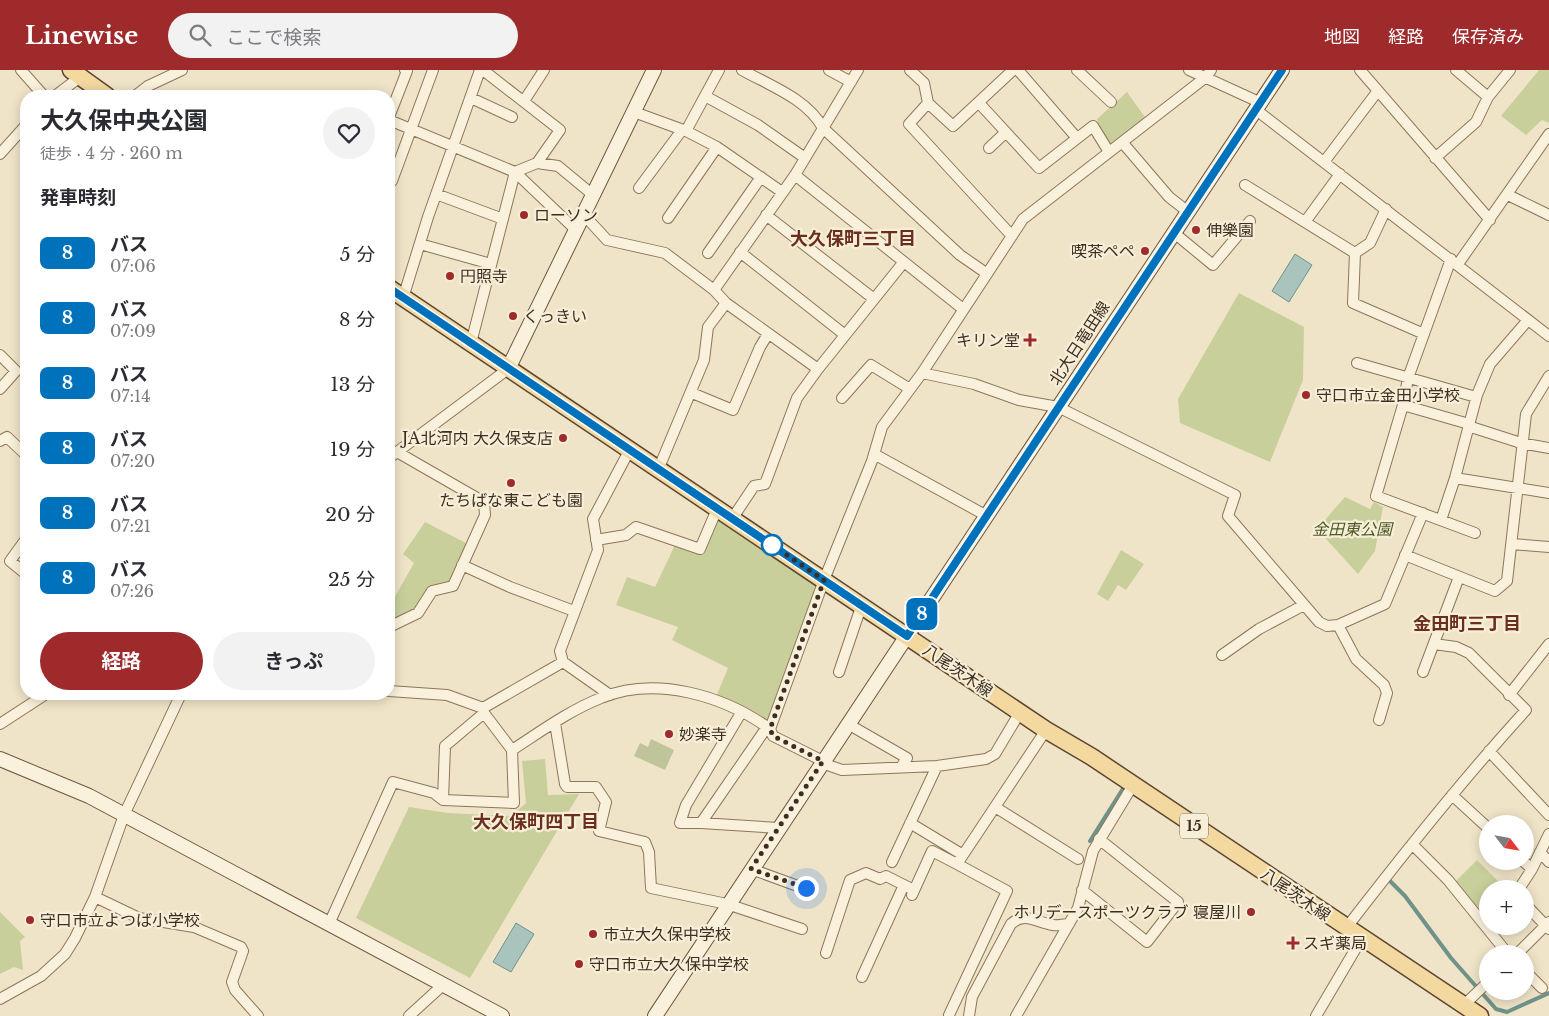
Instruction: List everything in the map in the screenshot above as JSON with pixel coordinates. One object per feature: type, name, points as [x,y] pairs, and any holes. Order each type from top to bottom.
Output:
[{"type":"main road","points":[[75,74],[98,90]]},
{"type":"main road","name":"八尾茨木線","points":[[395,294],[862,604],[1046,730],[1133,785],[1480,1016]]},
{"type":"street","points":[[20,70],[38,90]]},
{"type":"street","points":[[143,90],[167,73],[182,70]]},
{"type":"street","points":[[395,103],[407,72],[405,70]]},
{"type":"street","points":[[395,173],[433,70]]},
{"type":"street","points":[[395,287],[420,244],[453,146],[482,70],[560,130],[537,163]]},
{"type":"street","points":[[524,101],[544,70]]},
{"type":"street","points":[[395,454],[508,369],[654,70]]},
{"type":"street","points":[[639,188],[684,131],[719,70]]},
{"type":"street","points":[[742,70],[798,101],[816,114],[823,128],[960,255],[986,273]]},
{"type":"street","points":[[829,70],[851,82]]},
{"type":"street","points":[[714,290],[795,175],[858,70]]},
{"type":"street","points":[[910,70],[924,83],[928,103],[953,126],[1013,70]]},
{"type":"street","points":[[1018,70],[1076,137]]},
{"type":"street","points":[[1077,70],[1111,102]]},
{"type":"street","points":[[1189,70],[1209,74],[1257,106],[1324,162],[1455,261],[1549,336]]},
{"type":"street","name":"北大日竜田線","points":[[655,1016],[727,904],[1282,70]]},
{"type":"street","points":[[1360,70],[1377,92],[1490,220]]},
{"type":"street","points":[[1456,70],[1488,96]]},
{"type":"street","points":[[1435,158],[1476,122],[1488,96],[1510,70]]},
{"type":"street","points":[[60,90],[75,74]]},
{"type":"street","points":[[701,823],[769,728],[824,580],[874,454],[882,427],[922,373],[986,273],[1023,219],[1209,74]]},
{"type":"street","points":[[1324,162],[1377,92]]},
{"type":"street","points":[[705,96],[758,125],[805,158]]},
{"type":"street","points":[[471,98],[512,117]]},
{"type":"street","points":[[928,103],[908,124],[1012,236]]},
{"type":"street","points":[[978,103],[1039,168],[1076,137],[1093,126],[1109,152]]},
{"type":"street","points":[[634,112],[684,131],[717,147],[782,192]]},
{"type":"street","points":[[395,121],[516,172],[577,231]]},
{"type":"street","points":[[0,154],[20,131]]},
{"type":"street","points":[[989,148],[1005,132]]},
{"type":"street","points":[[1474,533],[1376,496],[1403,405],[1408,378],[1424,334],[1455,261],[1490,220],[1549,134]]},
{"type":"street","points":[[1122,142],[1168,197],[1188,211]]},
{"type":"street","points":[[668,218],[717,147]]},
{"type":"street","points":[[516,172],[537,163],[558,166],[593,195]]},
{"type":"street","points":[[471,344],[516,172]]},
{"type":"street","points":[[1305,222],[1340,174]]},
{"type":"street","points":[[795,175],[963,309]]},
{"type":"street","points":[[708,253],[761,177]]},
{"type":"street","points":[[1245,185],[1355,253]]},
{"type":"street","points":[[436,194],[503,218]]},
{"type":"street","points":[[1508,195],[1549,215]]},
{"type":"street","points":[[1355,253],[1370,243],[1386,209]]},
{"type":"street","points":[[584,215],[608,240],[665,253],[714,290],[726,303],[818,369]]},
{"type":"street","points":[[766,215],[874,299]]},
{"type":"street","points":[[1173,232],[1213,264],[1250,221]]},
{"type":"street","points":[[420,244],[491,264]]},
{"type":"street","points":[[740,252],[845,335]]},
{"type":"street","points":[[1355,253],[1352,304],[1424,334]]},
{"type":"street","points":[[732,519],[754,486],[765,484],[798,398],[818,369],[903,263]]},
{"type":"street","points":[[658,470],[692,393],[704,360],[708,327],[726,303]]},
{"type":"street","points":[[1441,520],[1455,478],[1476,397],[1490,364],[1528,320]]},
{"type":"street","points":[[692,393],[733,410],[760,347],[768,334]]},
{"type":"street","points":[[0,356],[16,371],[0,389]]},
{"type":"street","points":[[1357,364],[1476,397]]},
{"type":"street","points":[[842,398],[871,365],[910,389]]},
{"type":"street","points":[[922,373],[974,384],[1019,400],[1058,407],[1235,495],[1228,516],[1319,622],[1327,626],[1338,625],[1385,604],[1423,513]]},
{"type":"street","points":[[1405,555],[1495,591],[1508,580],[1521,443],[1526,414],[1549,376]]},
{"type":"street","points":[[1403,405],[1521,443],[1549,448]]},
{"type":"street","points":[[0,441],[7,437],[20,449]]},
{"type":"street","points":[[610,695],[563,662],[560,651],[598,550],[593,519],[629,451]]},
{"type":"street","points":[[874,454],[987,516]]},
{"type":"street","points":[[395,456],[484,502],[485,515],[453,586],[432,591],[418,613],[395,624]]},
{"type":"street","points":[[1455,478],[1549,493]]},
{"type":"street","points":[[596,540],[626,535],[636,527],[700,549],[717,509]]},
{"type":"street","points":[[1512,544],[1549,547]]},
{"type":"street","points":[[20,547],[10,561],[20,569]]},
{"type":"street","points":[[462,565],[510,587],[574,611]]},
{"type":"street","points":[[1423,672],[1460,577]]},
{"type":"street","points":[[839,672],[862,604]]},
{"type":"street","points":[[1222,655],[1259,629],[1304,605]]},
{"type":"street","points":[[1338,625],[1356,659],[1384,685],[1387,693],[1379,720]]},
{"type":"street","points":[[1347,928],[1452,795],[1526,710],[1469,653],[1456,647],[1434,644]]},
{"type":"street","points":[[1509,695],[1549,644]]},
{"type":"street","points":[[443,800],[445,746],[483,710],[563,662]]},
{"type":"street","points":[[512,750],[555,722],[610,695],[646,688],[685,692],[717,701],[769,728],[773,736],[842,770],[938,766],[986,759],[995,754],[1020,712]]},
{"type":"street","points":[[329,924],[394,782],[434,793],[443,800],[514,803],[512,750],[483,710],[447,695],[395,691]]},
{"type":"street","points":[[0,724],[37,700]]},
{"type":"street","points":[[0,999],[41,976],[65,954],[95,897],[124,815],[178,700]]},
{"type":"street","points":[[741,713],[686,805],[680,823],[778,828]]},
{"type":"street","points":[[555,722],[564,784],[566,787],[596,787],[606,802],[599,831],[645,842],[649,852],[651,888],[727,904],[802,929]]},
{"type":"street","points":[[848,724],[907,758],[901,767]]},
{"type":"street","points":[[960,860],[1046,730]]},
{"type":"street","points":[[1489,751],[1549,815]]},
{"type":"street","points":[[0,759],[89,796],[502,1016]]},
{"type":"street","points":[[892,862],[938,766]]},
{"type":"street","points":[[1016,1016],[1078,908],[1085,873],[1099,839],[1133,785]]},
{"type":"street","points":[[1452,795],[1479,820]]},
{"type":"street","points":[[995,807],[1078,859]]},
{"type":"street","points":[[910,823],[960,860],[1007,891],[949,1015]]},
{"type":"street","points":[[1534,865],[1549,834]]},
{"type":"street","points":[[1082,890],[1147,942],[1178,902],[1099,839]]},
{"type":"street","points":[[1412,844],[1448,880],[1501,945]]},
{"type":"street","points":[[826,953],[850,880],[866,873],[880,879],[886,876],[913,892],[932,851],[960,860]]},
{"type":"street","points":[[1540,852],[1549,862]]},
{"type":"street","points":[[751,869],[806,888]]},
{"type":"street","points":[[862,977],[904,885]]},
{"type":"street","points":[[95,897],[140,918],[194,927],[242,947],[241,958],[232,982],[235,990],[258,1016]]},
{"type":"street","points":[[1526,945],[1548,926],[1534,913]]},
{"type":"street","points":[[969,1016],[972,997],[1010,927],[1016,920],[1028,917],[1054,925],[1069,924]]},
{"type":"street","points":[[995,918],[1010,927]]},
{"type":"street","points":[[1316,1016],[1362,938]]},
{"type":"street","points":[[1534,980],[1542,988]]},
{"type":"street","points":[[409,1016],[444,984]]},
{"type":"street","points":[[1464,1005],[1479,991]]},
{"type":"green space","points":[[1539,70],[1549,70],[1549,123],[1542,120],[1526,135],[1501,116]]},
{"type":"green space","points":[[1127,92],[1147,120],[1112,146],[1107,146],[1097,119]]},
{"type":"green space","points":[[1239,293],[1304,327],[1303,380],[1270,462],[1180,423],[1178,399]]},
{"type":"green space","name":"金田東公園","points":[[1345,497],[1370,509],[1374,502],[1383,507],[1375,551],[1358,574],[1317,529]]},
{"type":"green space","points":[[718,518],[818,583],[768,722],[716,697],[728,668],[672,640],[678,627],[616,605],[627,577],[655,587],[675,545],[701,553]]},
{"type":"green space","points":[[425,522],[466,543],[452,578],[447,585],[428,588],[416,609],[395,619],[395,597],[414,563],[403,554]]},
{"type":"green space","points":[[1121,550],[1144,564],[1126,590],[1118,585],[1108,601],[1097,594]]},
{"type":"green space","points":[[651,739],[674,750],[665,770],[634,756],[640,743],[648,747]]},
{"type":"green space","points":[[545,759],[548,795],[579,794],[470,978],[356,918],[409,807],[448,813],[511,816],[526,803],[522,761]]},
{"type":"green space","points":[[1477,860],[1479,862],[1479,870],[1487,870],[1497,880],[1479,880],[1479,915],[1454,883]]},
{"type":"green space","points":[[0,912],[25,937],[20,941],[23,970],[14,967],[0,974]]},
{"type":"water","points":[[1295,254],[1312,265],[1289,302],[1272,291]]},
{"type":"water","points":[[516,923],[534,934],[511,972],[493,962]]},
{"type":"waterway","points":[[1090,841],[1124,787]]},
{"type":"waterway","points":[[1388,879],[1405,896],[1451,958],[1496,1009],[1507,1012],[1549,993]]},
{"type":"bus line","name":"8","points":[[395,292],[907,636],[1282,70]]},
{"type":"place","name":"ローソン","points":[[524,215]]},
{"type":"place","name":"伸樂園","points":[[1196,230]]},
{"type":"place","name":"喫茶ペペ","points":[[1145,251]]},
{"type":"place","name":"円照寺","points":[[450,276]]},
{"type":"place","name":"くっきい","points":[[513,316]]},
{"type":"place","name":"キリン堂","points":[[1030,340]]},
{"type":"place","name":"守口市立金田小学校","points":[[1306,395]]},
{"type":"place","name":"JA北河内 大久保支店","points":[[563,438]]},
{"type":"place","name":"たちばな東こども園","points":[[511,483]]},
{"type":"place","name":"妙楽寺","points":[[669,734]]},
{"type":"place","name":"ホリデースポーツクラブ 寝屋川","points":[[1251,912]]},
{"type":"place","name":"守口市立よつば小学校","points":[[30,920]]},
{"type":"place","name":"市立大久保中学校","points":[[593,934]]},
{"type":"place","name":"スギ薬局","points":[[1293,943]]},
{"type":"place","name":"守口市立大久保中学校","points":[[579,964]]},
{"type":"district","name":"大久保町三丁目","points":[[853,239]]},
{"type":"district","name":"金田町三丁目","points":[[1467,624]]},
{"type":"district","name":"大久保町四丁目","points":[[536,822]]},
{"type":"route","points":[[772,545],[824,580],[770,729],[773,736],[823,761],[751,869],[806,888]]}]
